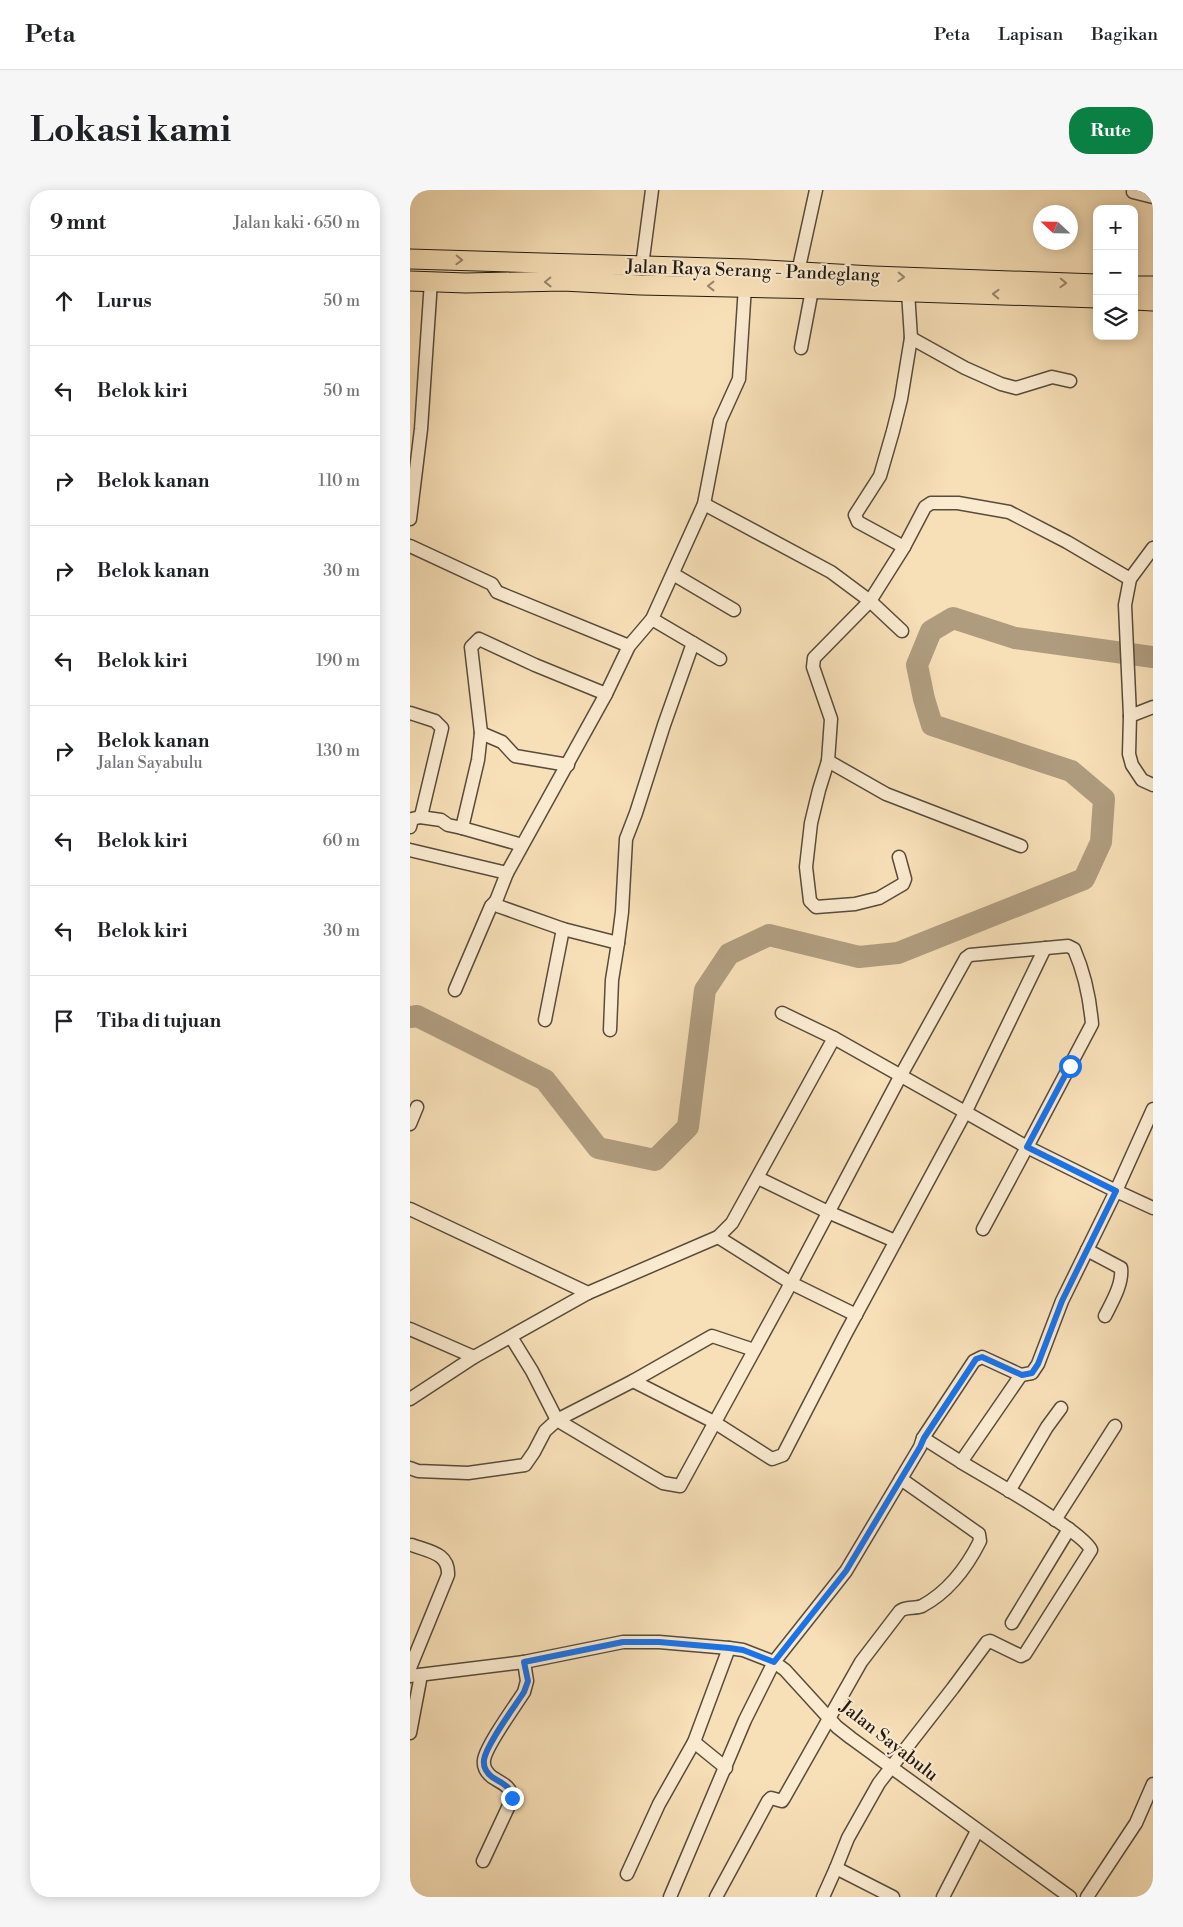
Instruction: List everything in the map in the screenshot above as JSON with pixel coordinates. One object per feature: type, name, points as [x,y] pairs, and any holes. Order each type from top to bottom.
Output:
[{"type":"highway","name":"Jalan Raya Serang - Pandeglang","points":[[410,259],[798,272],[820,284],[908,292],[1093,298]]},
{"type":"highway","name":"Jalan Raya Serang - Pandeglang","points":[[410,280],[466,283],[563,281],[640,286],[1093,284]]},
{"type":"highway","points":[[1138,297],[1148,289]]},
{"type":"street","points":[[642,266],[652,190]]},
{"type":"street","points":[[798,272],[816,190]]},
{"type":"street","points":[[1132,192],[1153,197]]},
{"type":"street","points":[[410,519],[421,429],[431,281]]},
{"type":"street","points":[[801,348],[820,284]]},
{"type":"street","points":[[455,990],[507,873],[568,765],[629,646],[652,619],[704,504],[720,422],[739,379],[745,286]]},
{"type":"street","points":[[904,547],[858,522],[855,515],[880,476],[901,399],[911,338],[908,292]]},
{"type":"street","points":[[911,338],[965,368],[1000,384],[1016,388],[1052,377],[1070,381]]},
{"type":"street","points":[[898,857],[905,879],[903,884],[880,898],[855,904],[816,907],[810,901],[806,868],[811,823],[828,761],[830,720],[813,666],[814,658],[870,601],[904,547],[925,507],[931,503],[943,502],[1009,512],[1027,520],[1130,579]]},
{"type":"street","points":[[704,504],[831,572],[870,601],[902,631]]},
{"type":"street","points":[[410,546],[492,584],[497,592],[629,646]]},
{"type":"street","points":[[1153,548],[1130,579],[1126,590],[1125,605],[1130,711],[1129,754],[1132,766],[1142,780],[1153,785]]},
{"type":"street","points":[[673,574],[734,610]]},
{"type":"street","points":[[652,619],[720,659]]},
{"type":"street","points":[[462,828],[478,760],[481,733],[470,647],[479,639],[535,665],[606,694]]},
{"type":"street","points":[[610,1030],[612,980],[622,912],[626,839],[693,643]]},
{"type":"street","points":[[1130,711],[1153,707]]},
{"type":"street","points":[[410,713],[435,721],[442,728],[420,817]]},
{"type":"street","points":[[481,733],[502,742],[515,756],[568,765]]},
{"type":"street","points":[[828,761],[886,794],[1021,846]]},
{"type":"street","points":[[410,827],[412,819],[420,817],[441,820],[448,825],[522,845]]},
{"type":"street","points":[[410,850],[507,873]]},
{"type":"street","points":[[496,901],[500,908],[563,929],[618,943]]},
{"type":"street","points":[[545,1020],[563,929]]},
{"type":"street","points":[[511,1337],[532,1371],[557,1420],[663,1483],[680,1486],[966,958],[970,955],[998,951],[1068,946],[1074,949],[1091,1012],[1092,1024],[983,1229]]},
{"type":"street","points":[[633,1381],[714,1422],[772,1460],[783,1455],[895,1241],[966,1111],[1045,948]]},
{"type":"street","points":[[782,1013],[834,1038],[1027,1147],[1153,1208]]},
{"type":"street","points":[[410,1399],[474,1357],[588,1293],[718,1237],[732,1223],[834,1038]]},
{"type":"street","points":[[410,1124],[417,1107]]},
{"type":"street","points":[[670,1897],[745,1720],[774,1662],[846,1571],[924,1438],[976,1359],[982,1357],[1022,1375],[1032,1373],[1038,1364],[1062,1301],[1116,1191],[1153,1109]]},
{"type":"street","points":[[758,1178],[828,1212],[895,1241]]},
{"type":"street","points":[[410,1209],[588,1293]]},
{"type":"street","points":[[718,1237],[791,1283],[856,1315]]},
{"type":"street","points":[[1087,1250],[1121,1268],[1122,1273],[1116,1293],[1105,1316]]},
{"type":"street","points":[[410,1329],[474,1357]]},
{"type":"street","points":[[410,1468],[418,1471],[468,1473],[524,1465],[534,1452],[545,1431],[557,1420],[633,1381],[712,1336],[754,1350]]},
{"type":"street","points":[[961,1462],[1022,1375]]},
{"type":"street","points":[[1009,1491],[1047,1427],[1061,1408]]},
{"type":"street","points":[[1056,1520],[1115,1426]]},
{"type":"street","points":[[823,1897],[848,1838],[878,1783],[987,1642],[990,1640],[1021,1656],[1025,1654],[1090,1554],[1089,1545],[1056,1520],[924,1438]]},
{"type":"street","points":[[716,1897],[768,1801],[772,1798],[782,1801],[861,1662],[900,1611],[904,1608],[918,1608],[957,1578],[980,1541],[979,1534],[901,1479]]},
{"type":"street","points":[[1012,1623],[1069,1530]]},
{"type":"street","points":[[410,1733],[414,1673],[448,1575],[449,1565],[443,1557],[412,1544]]},
{"type":"street","name":"Jalan Sayabulu","points":[[414,1673],[524,1662],[623,1642],[659,1642],[743,1650],[774,1662],[785,1670],[850,1738],[1070,1897]]},
{"type":"street","points":[[627,1874],[659,1804],[694,1742],[729,1648]]},
{"type":"street","points":[[483,1861],[512,1798],[509,1788],[485,1770],[484,1761],[488,1749],[524,1692],[528,1681],[524,1662]]},
{"type":"street","points":[[694,1742],[726,1768]]},
{"type":"street","points":[[1088,1897],[1136,1822],[1153,1784]]},
{"type":"street","points":[[943,1897],[977,1830]]},
{"type":"street","points":[[836,1868],[893,1897]]},
{"type":"waterway","points":[[410,1017],[417,1016],[545,1080],[598,1148],[655,1160],[688,1127],[705,990],[729,954],[769,935],[859,957],[898,953],[1084,879],[1101,842],[1104,799],[1071,771],[932,725],[917,665],[931,631],[953,618],[1015,638],[1153,657]]},
{"type":"route","points":[[512,1798],[509,1788],[485,1770],[484,1761],[488,1749],[524,1692],[528,1681],[524,1662],[623,1642],[659,1642],[743,1650],[774,1662],[846,1571],[924,1438],[976,1359],[982,1357],[1022,1375],[1032,1373],[1038,1364],[1062,1301],[1116,1191],[1027,1147],[1070,1066]]}]
